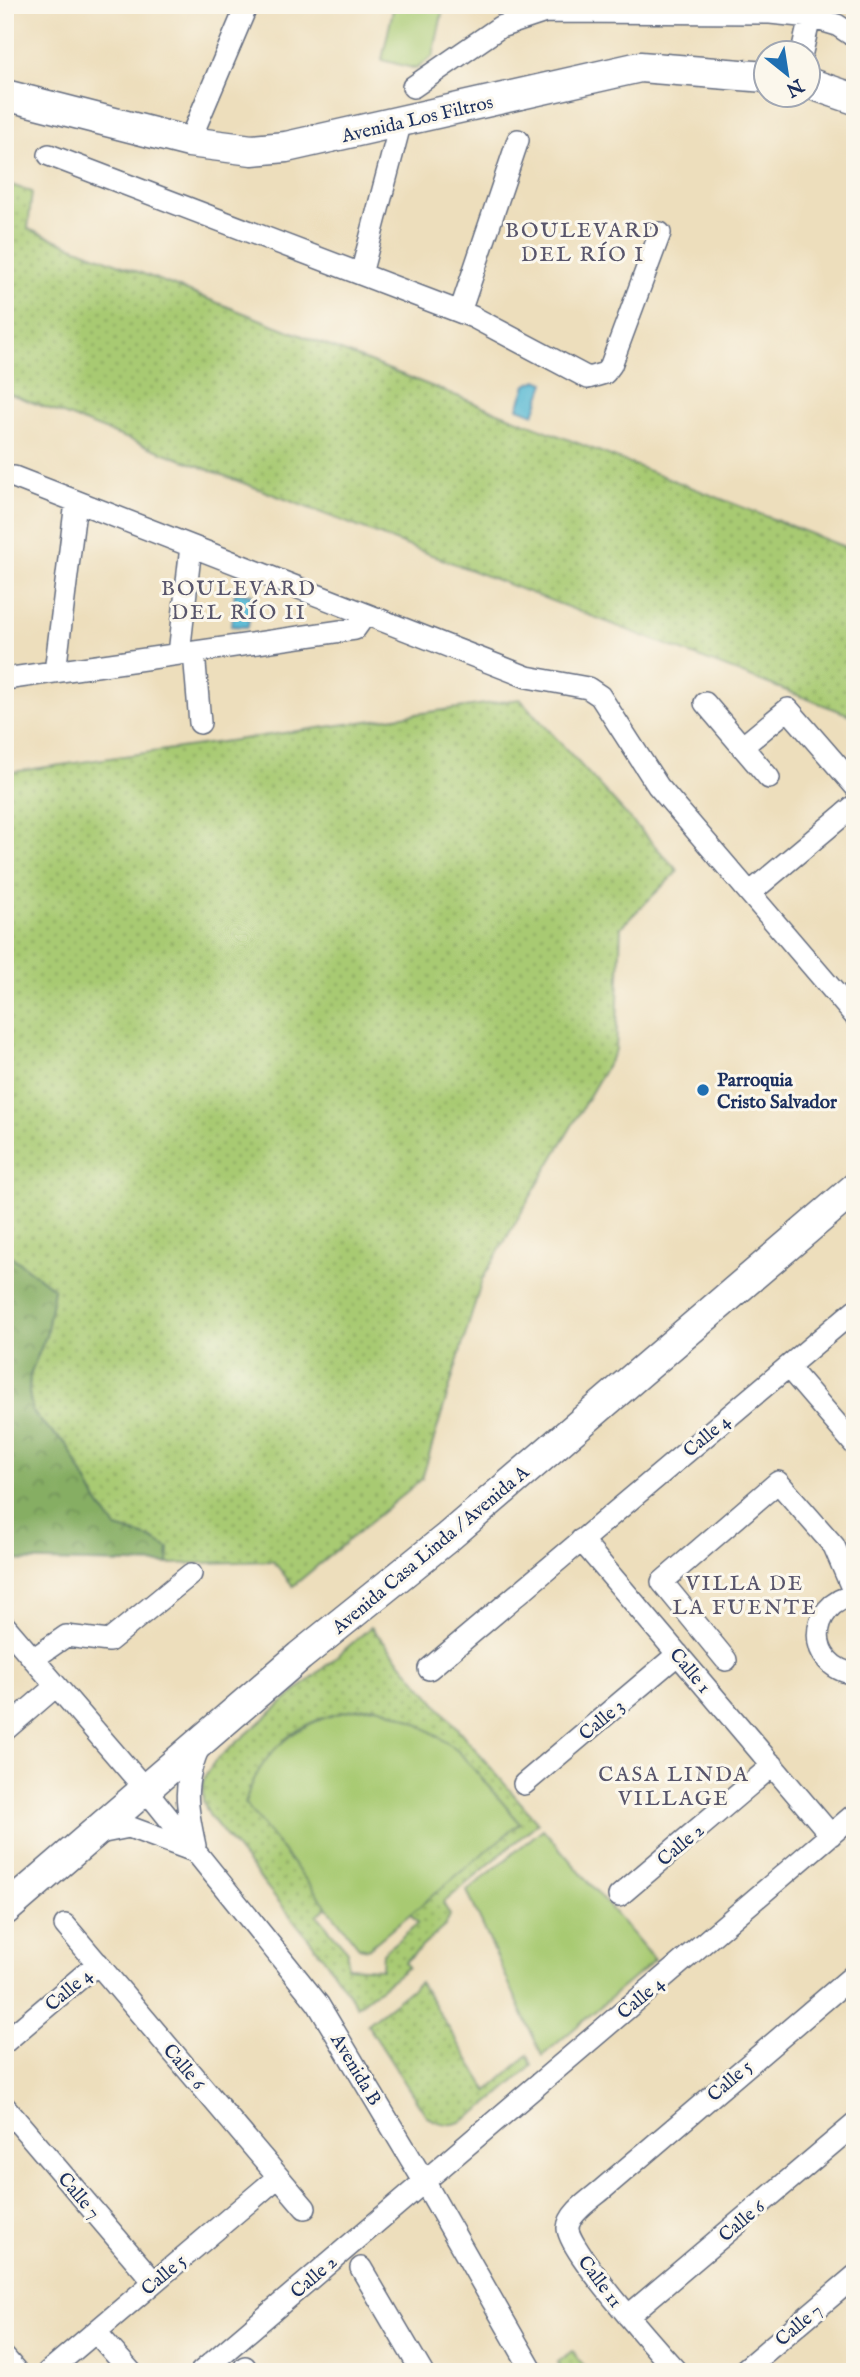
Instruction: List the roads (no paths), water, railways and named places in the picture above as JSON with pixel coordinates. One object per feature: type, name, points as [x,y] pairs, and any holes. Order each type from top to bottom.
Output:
[{"type":"street","points":[[189,142],[247,5]]},
{"type":"street","points":[[413,87],[500,27],[545,12],[770,13],[810,17],[837,25],[855,37]]},
{"type":"street","points":[[805,38],[810,17]]},
{"type":"street","name":"Avenida Los Filtros","points":[[5,95],[189,142],[252,150],[286,147],[640,67],[752,75]]},
{"type":"street","points":[[5,83],[55,97],[70,112]]},
{"type":"street","points":[[822,88],[855,99]]},
{"type":"street","name":"Avenida Los Filtros","points":[[5,108],[70,112]]},
{"type":"street","points":[[361,274],[401,121]]},
{"type":"street","points":[[460,312],[518,140]]},
{"type":"street","points":[[49,155],[460,312],[589,378],[604,373],[611,365],[660,233]]},
{"type":"street","points":[[14,477],[527,677],[588,688],[600,696],[658,786],[855,1016]]},
{"type":"street","points":[[55,672],[76,502]]},
{"type":"street","points":[[191,546],[187,653],[200,723]]},
{"type":"street","points":[[5,679],[355,629],[365,615]]},
{"type":"street","points":[[705,704],[769,778]]},
{"type":"street","points":[[741,747],[788,709],[855,786]]},
{"type":"street","points":[[750,893],[855,805]]},
{"type":"street","name":"Avenida Casa Linda / Avenida A","points":[[5,1910],[300,1657],[441,1543],[855,1188]]},
{"type":"street","name":"Calle 4","points":[[429,1669],[855,1310]]},
{"type":"street","points":[[788,1367],[855,1445]]},
{"type":"street","points":[[726,1660],[662,1583],[778,1482],[834,1546],[855,1595],[830,1606],[820,1624],[818,1638],[821,1651],[829,1662],[840,1671],[855,1674]]},
{"type":"street","name":"Calle 1","points":[[581,1540],[831,1835]]},
{"type":"street","points":[[33,1659],[66,1636],[109,1642],[191,1574]]},
{"type":"street","name":"Avenida B","points":[[5,1626],[146,1790],[318,2004],[424,2181],[533,2372]]},
{"type":"street","name":"Calle 3","points":[[524,1784],[678,1654]]},
{"type":"street","points":[[5,1730],[56,1686]]},
{"type":"street","points":[[196,1852],[186,1792],[189,1769],[202,1742]]},
{"type":"street","name":"Calle 2","points":[[619,1896],[773,1765]]},
{"type":"street","name":"Calle 4","points":[[424,2181],[855,1814]]},
{"type":"street","points":[[94,1835],[129,1827],[160,1836],[196,1852]]},
{"type":"street","name":"Calle 6","points":[[65,1924],[305,2208]]},
{"type":"street","name":"Calle 4","points":[[5,2042],[98,1964]]},
{"type":"street","name":"Calle 5","points":[[604,2188],[855,1974]]},
{"type":"street","name":"Calle 7","points":[[5,2107],[154,2282]]},
{"type":"street","name":"Calle 6","points":[[628,2316],[855,2124]]},
{"type":"street","name":"Calle 5","points":[[48,2372],[278,2176]]},
{"type":"street","name":"Calle 2","points":[[201,2372],[424,2181]]},
{"type":"street","name":"Calle 11","points":[[604,2188],[573,2215],[569,2233],[574,2244],[628,2316],[677,2372]]},
{"type":"street","points":[[361,2268],[422,2372]]},
{"type":"street","name":"Calle 7","points":[[742,2372],[855,2276]]},
{"type":"street","points":[[96,2332],[131,2372]]},
{"type":"street","points":[[5,2358],[17,2372]]},
{"type":"water","points":[[537,380],[545,383],[534,414],[518,408],[526,385]]},
{"type":"water","points":[[235,592],[252,594],[248,627],[231,626]]},
{"type":"place","name":"Parroquia Cristo Salvador","points":[[703,1090]]},
{"type":"district","name":"BOULEVARD DEL RÍO I","points":[[583,242]]},
{"type":"district","name":"BOULEVARD DEL RÍO II","points":[[239,600]]},
{"type":"district","name":"VILLA DE LA FUENTE","points":[[745,1595]]},
{"type":"district","name":"CASA LINDA VILLAGE","points":[[674,1786]]}]
